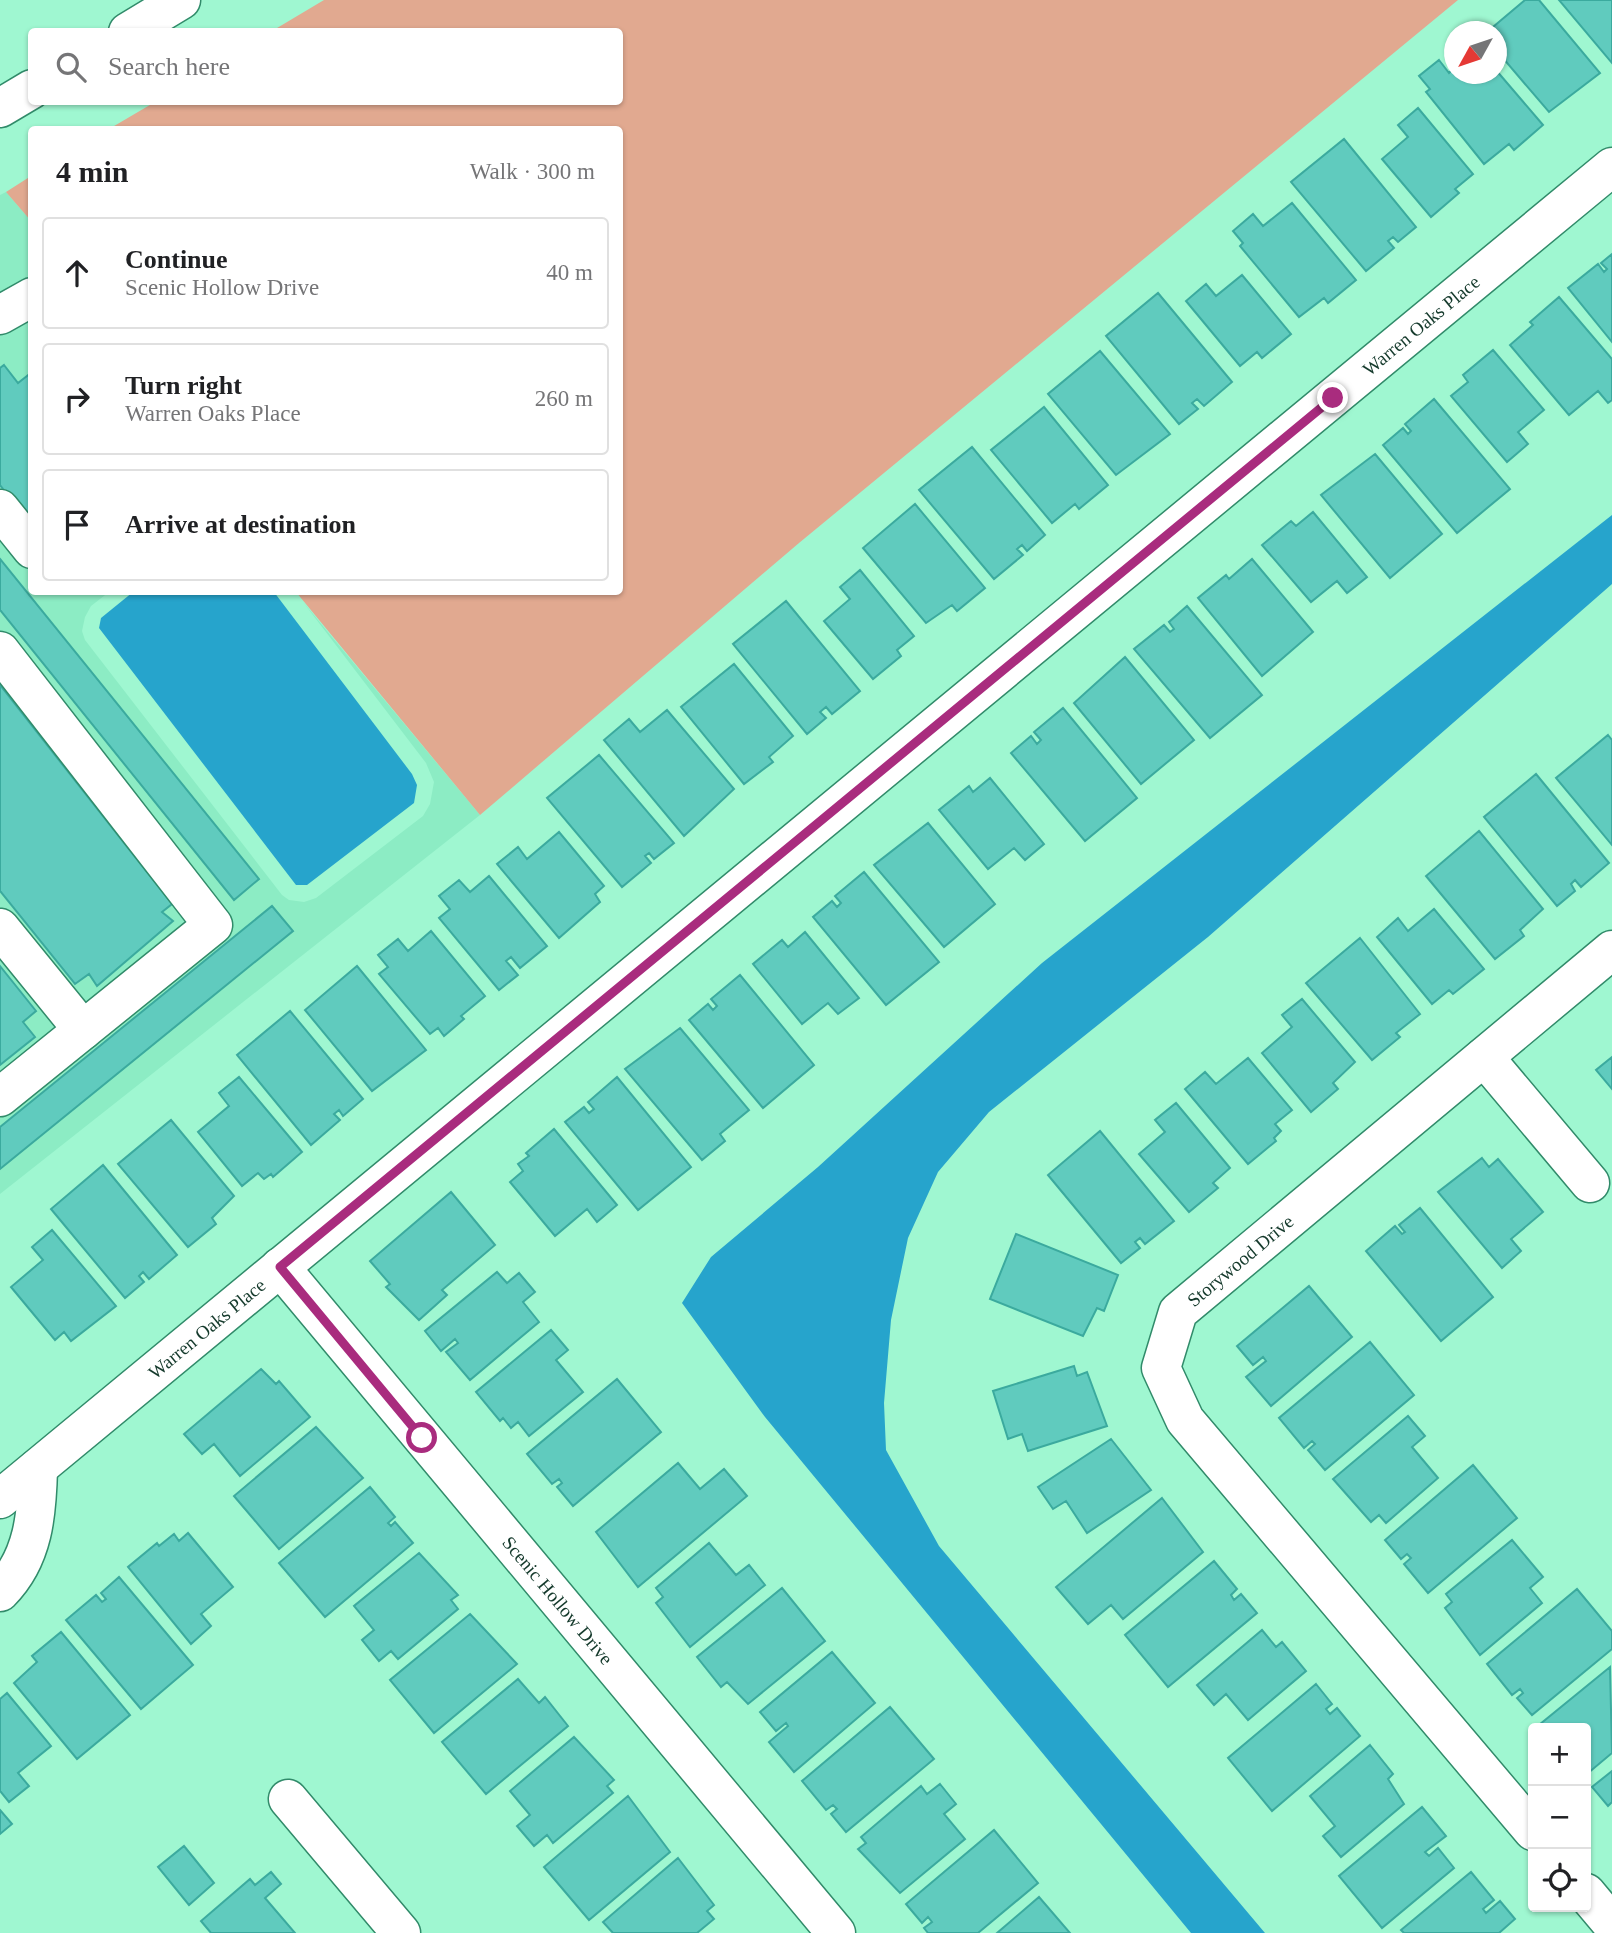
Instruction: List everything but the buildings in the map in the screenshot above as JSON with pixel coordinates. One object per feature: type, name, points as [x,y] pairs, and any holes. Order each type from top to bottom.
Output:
[{"type":"street","points":[[135,28],[181,0]]},
{"type":"street","points":[[0,108],[28,91]]},
{"type":"street","name":"Warren Oaks Place","points":[[0,1499],[1612,167]]},
{"type":"street","points":[[0,315],[28,299]]},
{"type":"street","points":[[0,509],[28,544]]},
{"type":"street","points":[[0,651],[213,925],[0,1097]]},
{"type":"street","points":[[0,928],[83,1030]]},
{"type":"street","name":"Storywood Drive","points":[[1528,1825],[1185,1420],[1161,1368],[1178,1312],[1612,950]]},
{"type":"street","points":[[1484,1057],[1590,1183]]},
{"type":"street","name":"Scenic Hollow Drive","points":[[280,1267],[836,1933]]},
{"type":"street","points":[[0,1592],[22,1564],[36,1516],[38,1468]]},
{"type":"street","points":[[288,1799],[401,1933]]},
{"type":"street","points":[[1591,1899],[1612,1924]]},
{"type":"shaded area","points":[[324,0],[1458,0],[799,543],[480,815],[298,595],[623,595],[623,126],[114,126],[150,105],[623,105],[623,28],[277,28]]},
{"type":"shaded area","points":[[28,178],[28,218],[6,192]]},
{"type":"shaded area","points":[[6,192],[28,218],[28,595],[105,595],[91,606],[85,617],[82,631],[85,640],[282,895],[289,900],[304,902],[316,898],[423,816],[430,804],[434,782],[426,763],[303,602],[480,815],[0,1194],[0,195]]},
{"type":"water","points":[[1612,515],[1612,584],[1208,937],[989,1112],[938,1172],[908,1238],[891,1320],[884,1403],[886,1450],[939,1546],[1265,1933],[1191,1933],[765,1417],[682,1303],[711,1257],[818,1167],[1042,963]]},
{"type":"water","points":[[129,595],[276,595],[412,774],[417,785],[414,803],[307,885],[296,885],[99,628],[101,618]]},
{"type":"route","points":[[422,1438],[280,1267],[1333,398]]}]
